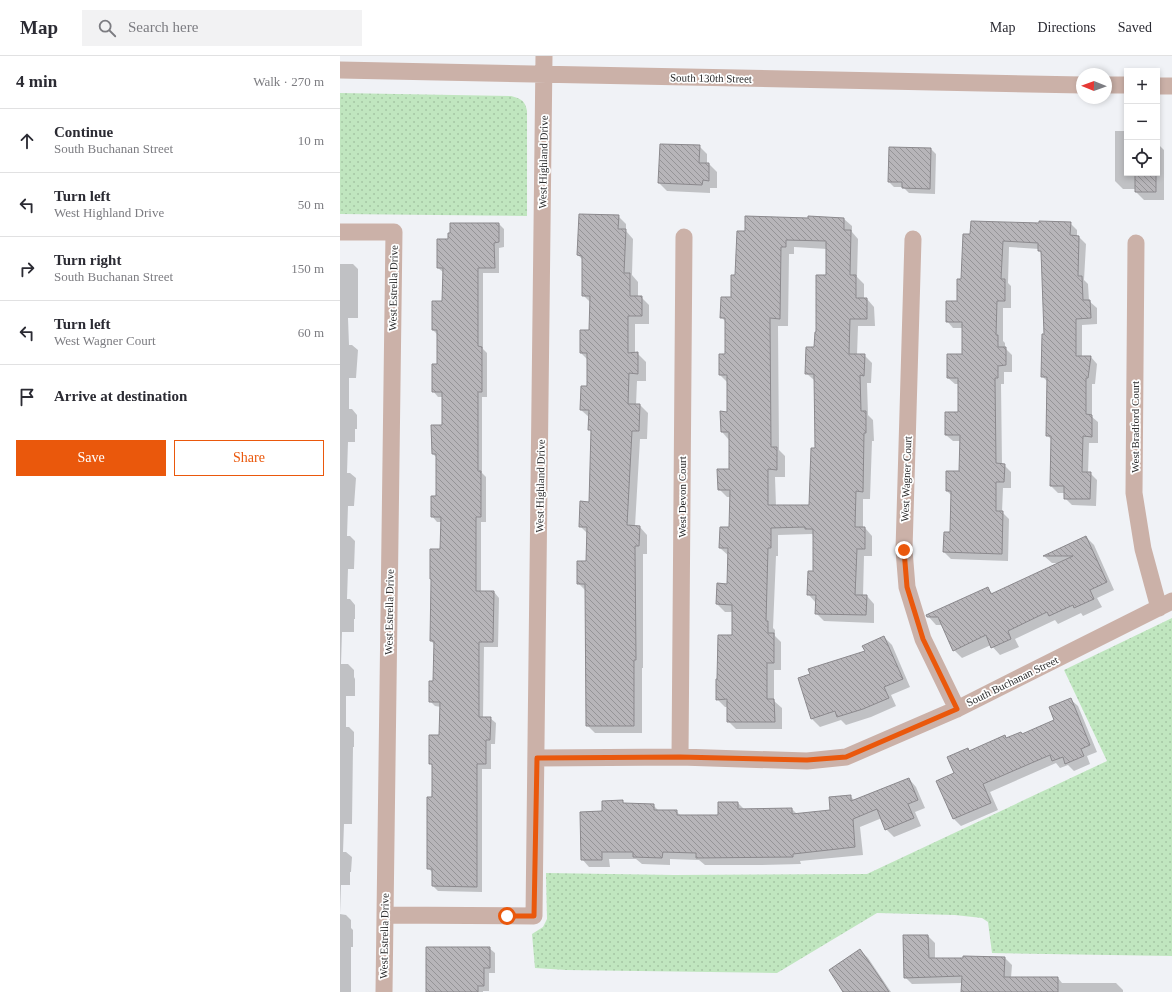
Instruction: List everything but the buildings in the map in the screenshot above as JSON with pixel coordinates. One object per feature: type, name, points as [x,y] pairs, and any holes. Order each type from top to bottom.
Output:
[{"type":"street","name":"West Highland Drive","points":[[385,915],[534,916],[544,56]]},
{"type":"street","name":"South 130th Street","points":[[340,70],[1076,85]]},
{"type":"street","points":[[1112,85],[1124,86]]},
{"type":"street","points":[[1160,86],[1172,86]]},
{"type":"street","name":"West Estrella Drive","points":[[340,232],[394,232],[384,992]]},
{"type":"street","name":"West Devon Court","points":[[680,757],[684,237]]},
{"type":"street","name":"West Wagner Court","points":[[913,239],[904,550],[907,587],[923,639],[957,709]]},
{"type":"street","name":"West Bradford Court","points":[[1136,243],[1134,493],[1143,549],[1165,604]]},
{"type":"street","name":"South Buchanan Street","points":[[537,758],[680,757],[807,760],[846,757],[957,709],[1165,604]]},
{"type":"green space","points":[[340,93],[511,96],[522,100],[527,111],[527,216],[340,214]]},
{"type":"green space","points":[[1172,618],[1172,956],[992,953],[988,922],[982,918],[955,915],[877,913],[777,973],[566,970],[535,968],[532,934],[543,927],[547,919],[546,873],[674,875],[867,874],[1107,761],[1064,670]]},
{"type":"route","points":[[507,916],[534,916],[537,758],[680,757],[807,760],[846,757],[957,709],[923,639],[907,587],[904,550]]}]
